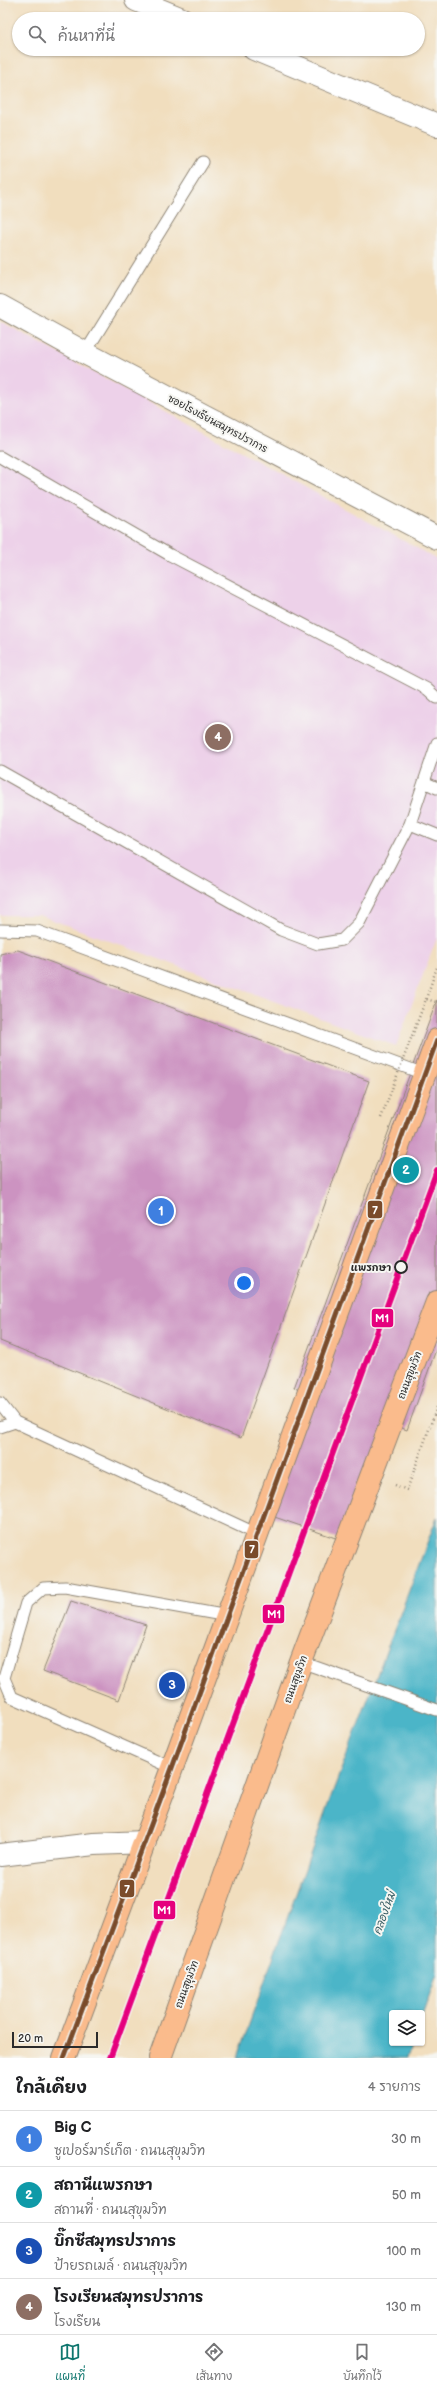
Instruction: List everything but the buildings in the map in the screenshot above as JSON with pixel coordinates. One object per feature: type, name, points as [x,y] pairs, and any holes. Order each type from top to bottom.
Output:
[{"type":"highway","points":[[64,2058],[228,1616],[437,1040]]},
{"type":"highway","name":"ถนนสุขุมวิท","points":[[160,2058],[301,1662],[437,1302]]},
{"type":"street","points":[[136,0],[165,12]]},
{"type":"street","points":[[271,56],[437,125]]},
{"type":"street","name":"ซอยโรงเรียนสมุทรปราการ","points":[[0,306],[85,353],[437,538]]},
{"type":"street","points":[[0,1855],[94,1844],[145,1842]]},
{"type":"lane","points":[[85,353],[203,162]]},
{"type":"lane","points":[[0,457],[170,555],[426,689],[437,698]]},
{"type":"lane","points":[[0,771],[281,930],[318,944],[342,940],[359,923],[410,824],[437,743]]},
{"type":"lane","points":[[424,782],[437,788]]},
{"type":"lane","points":[[410,824],[437,835]]},
{"type":"lane","points":[[0,930],[37,931],[424,1074]]},
{"type":"lane","points":[[0,1403],[15,1422],[257,1534]]},
{"type":"lane","points":[[0,1427],[15,1422]]},
{"type":"lane","points":[[172,1768],[12,1697],[4,1678],[26,1603],[43,1588],[64,1587],[228,1616]]},
{"type":"lane","points":[[301,1662],[350,1678],[437,1710]]},
{"type":"path","points":[[381,1118],[437,967]]},
{"type":"path","points":[[426,999],[436,1002]]},
{"type":"path","points":[[415,1466],[437,1407]]},
{"type":"shaded area","points":[[0,321],[437,559],[437,938],[396,1046],[39,915],[0,915]]},
{"type":"water","name":"คลองใหม่","points":[[437,1517],[437,1974],[424,2010],[389,2010],[389,2046],[411,2046],[407,2058],[237,2058],[333,1791]]},
{"type":"transit line","name":"7","points":[[64,2058],[172,1768],[437,1040]]},
{"type":"transit line","name":"M1","points":[[110,2058],[437,1170]]},
{"type":"place","name":"โรงเรียนสมุทรปราการ","points":[[218,737]]},
{"type":"place","name":"สถานีแพรกษา","points":[[406,1170]]},
{"type":"place","name":"Big C","points":[[161,1211]]},
{"type":"place","name":"แพรกษา","points":[[401,1267]]},
{"type":"place","name":"บิ๊กซีสมุทรปราการ","points":[[172,1685]]}]
